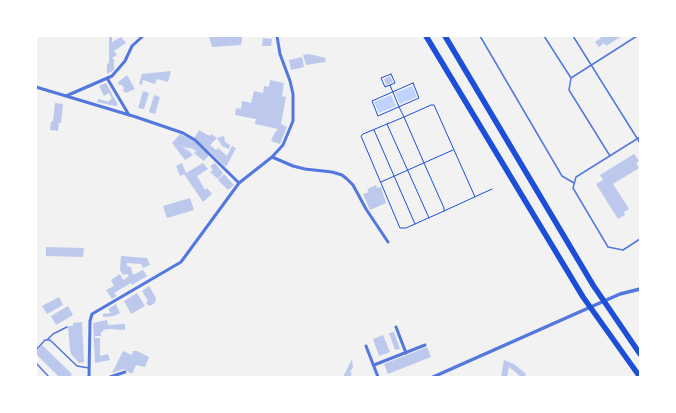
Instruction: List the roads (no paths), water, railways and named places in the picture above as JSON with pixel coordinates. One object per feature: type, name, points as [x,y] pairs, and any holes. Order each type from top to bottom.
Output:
[{"type":"highway","points":[[426,36],[583,297],[640,377]]},
{"type":"highway","points":[[445,36],[593,285],[640,354]]},
{"type":"street","points":[[66,96],[112,76],[125,61],[132,46],[143,36]]},
{"type":"street","points":[[89,377],[90,321],[92,314],[181,262],[239,183],[272,157],[283,145],[293,121],[294,105],[290,81],[280,54],[276,36]]},
{"type":"street","points":[[107,78],[129,115]]},
{"type":"street","points":[[36,87],[129,115],[188,136],[195,140],[239,183]]},
{"type":"street","points":[[272,157],[293,166],[342,175],[353,185],[366,209],[377,223],[388,242]]},
{"type":"street","points":[[433,377],[620,294],[640,289]]},
{"type":"street","points":[[396,327],[406,353]]},
{"type":"street","points":[[374,365],[425,345]]},
{"type":"street","points":[[366,346],[378,377]]},
{"type":"street","points":[[110,377],[125,372]]},
{"type":"lane","points":[[480,36],[562,176],[574,183]]},
{"type":"lane","points":[[544,36],[571,78],[569,90],[610,156]]},
{"type":"lane","points":[[573,36],[640,143]]},
{"type":"lane","points":[[571,78],[637,36]]},
{"type":"lane","points":[[640,137],[576,178],[573,188],[608,247],[622,250],[640,239]]},
{"type":"lane","points":[[36,350],[53,334],[67,327]]},
{"type":"lane","points":[[47,340],[50,340],[80,368],[90,368]]},
{"type":"lane","points":[[36,363],[49,377]]},
{"type":"water","points":[[412,86],[417,97],[400,104],[395,93]]},
{"type":"water","points":[[391,95],[396,106],[379,113],[374,102]]}]
